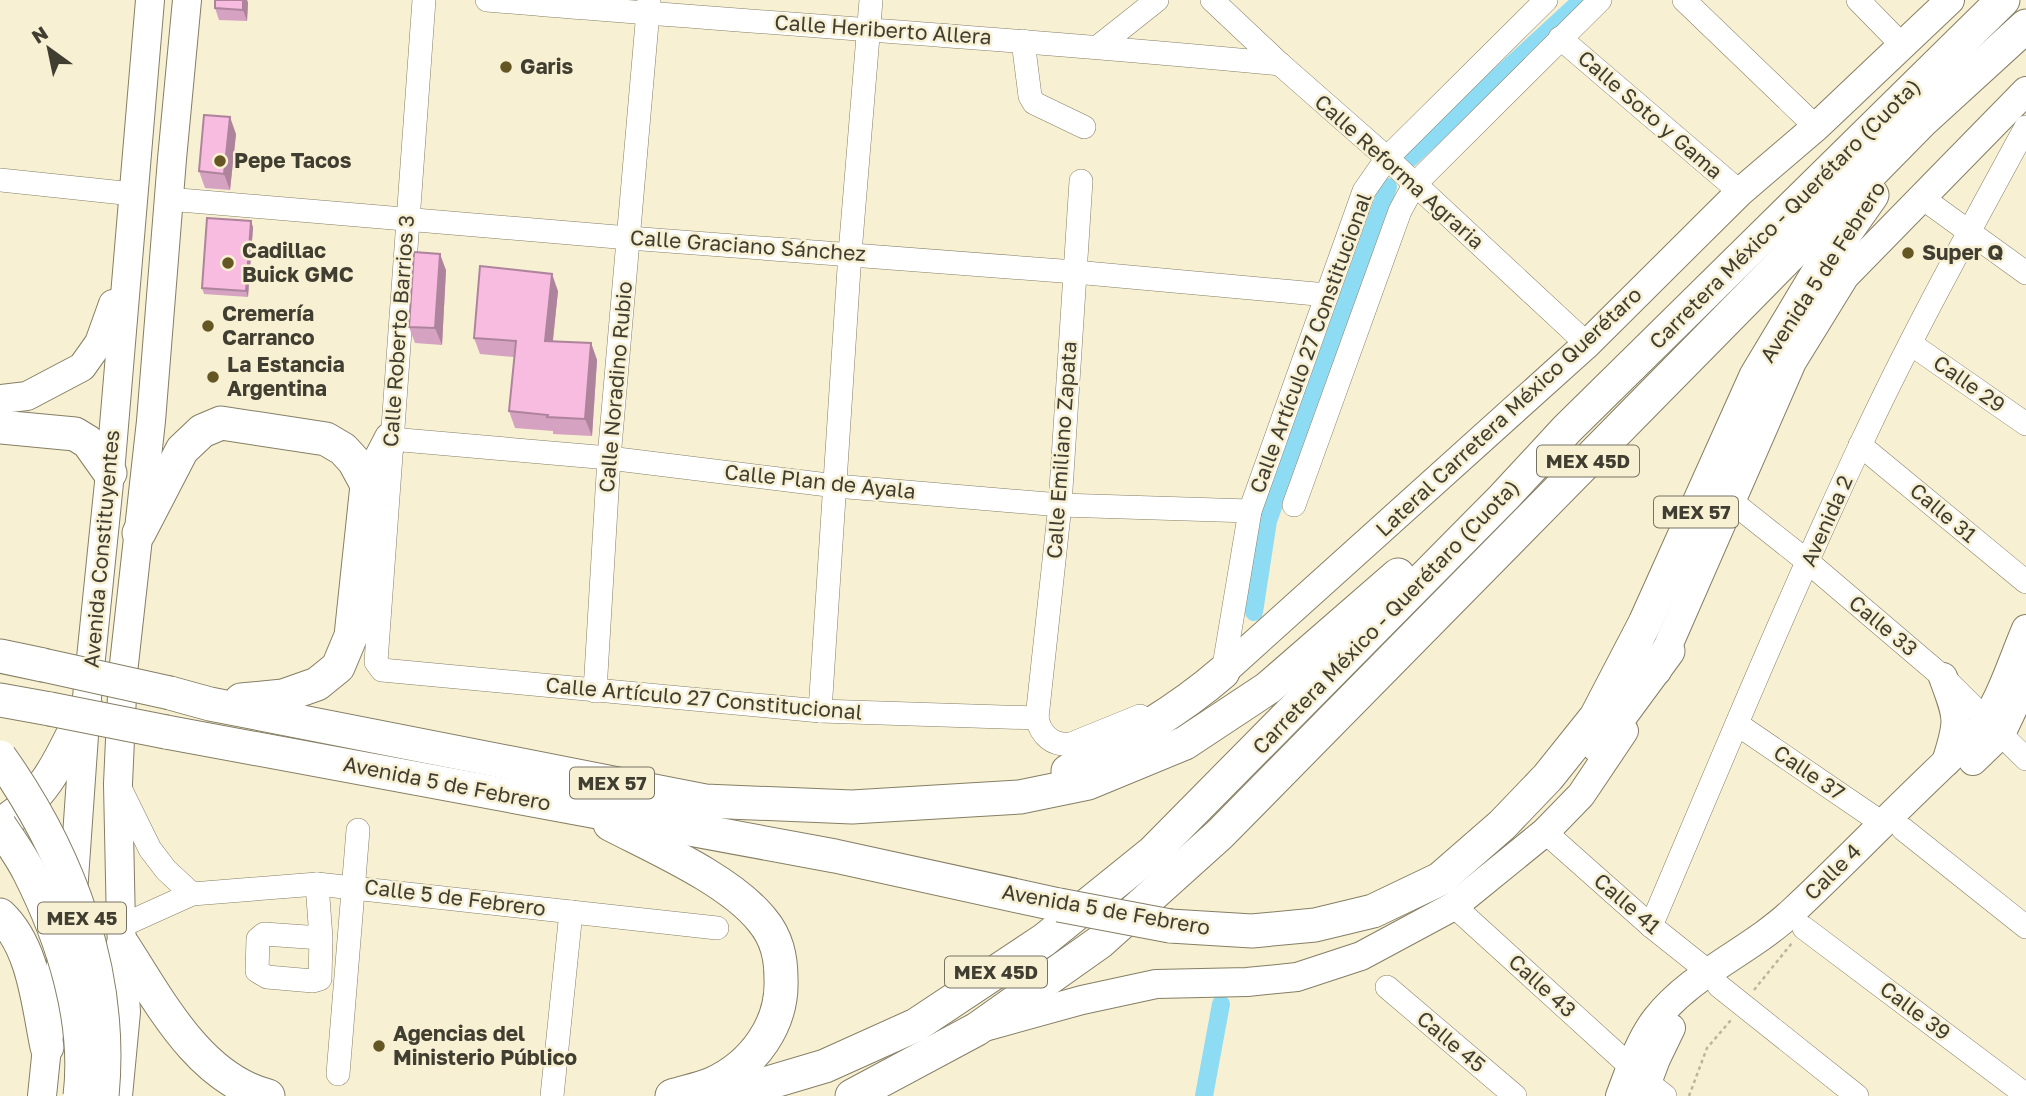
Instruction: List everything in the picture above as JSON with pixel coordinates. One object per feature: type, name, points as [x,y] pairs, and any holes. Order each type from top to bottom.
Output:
[{"type":"highway","name":"Carretera México - Querétaro (Cuota)","points":[[724,1096],[825,1066],[916,1025],[1044,940],[1153,852],[1504,497],[1567,429],[2003,0]]},
{"type":"highway","name":"Carretera México - Querétaro (Cuota)","points":[[852,1096],[976,1029],[1100,942],[1220,834],[1923,120],[2026,26]]},
{"type":"highway","name":"Avenida 5 de Febrero","points":[[0,700],[835,856],[1059,905],[1170,926],[1252,931],[1315,925],[1447,892],[1597,717],[1645,623],[1756,376],[1822,266],[1923,120]]},
{"type":"highway","points":[[139,533],[182,450],[202,431],[220,423],[326,439],[349,454],[367,485]]},
{"type":"highway","points":[[0,427],[75,434],[89,442],[110,473]]},
{"type":"highway","name":"Avenida 5 de Febrero","points":[[15,658],[210,704],[705,801],[852,807],[1020,797],[1088,783],[1185,743],[1268,688],[1373,599],[1492,486],[1567,429]]},
{"type":"highway","points":[[210,704],[283,696],[317,684],[338,667],[351,636],[367,485],[391,439]]},
{"type":"highway","points":[[1447,892],[1567,785],[1668,651]]},
{"type":"highway","points":[[1020,797],[1159,720],[1192,699],[1223,672]]},
{"type":"highway","points":[[0,825],[17,815],[44,786],[86,708]]},
{"type":"highway","name":"MEX 45","points":[[0,757],[45,828],[66,870],[97,968],[105,1061],[102,1096]]},
{"type":"highway","points":[[583,810],[729,888],[763,920],[780,953],[782,997],[771,1031],[747,1061],[713,1083],[672,1096]]},
{"type":"highway","name":"MEX 45","points":[[0,825],[29,870],[51,923],[70,980],[79,1024],[83,1076],[80,1096]]},
{"type":"highway","points":[[0,915],[19,941],[32,977],[47,1047]]},
{"type":"highway","points":[[122,935],[187,1039],[235,1082],[268,1096]]},
{"type":"main road","name":"Avenida Constituyentes","points":[[42,1096],[47,1047],[74,890],[86,708],[110,473],[150,0]]},
{"type":"main road","name":"Avenida Constituyentes","points":[[118,1096],[126,1012],[118,784],[123,673],[151,421],[187,0]]},
{"type":"main road","name":"Lateral Carretera México Querétaro","points":[[1223,672],[1587,344],[1740,192],[1816,127],[1950,0]]},
{"type":"main road","points":[[976,1029],[1082,1000],[1156,984],[1247,982],[1297,977],[1361,956],[1447,892],[1545,832],[1581,795],[1630,721],[1668,651],[1792,362],[1845,276],[2025,93]]},
{"type":"main road","points":[[0,399],[27,396],[82,366],[99,343],[126,265]]},
{"type":"main road","name":"Calle 4","points":[[1994,727],[2026,629]]},
{"type":"main road","points":[[1944,677],[1957,715],[1956,732],[1946,762]]},
{"type":"main road","name":"Calle 4","points":[[1620,1096],[1646,1085],[1668,1032],[1715,980],[1892,826],[1994,727],[2026,681]]},
{"type":"main road","name":"Calle 4","points":[[1715,980],[1804,928],[1946,762],[1976,734],[1994,727]]},
{"type":"street","name":"Calle Roberto Barrios 3","points":[[376,662],[424,0]]},
{"type":"street","name":"Calle Heriberto Allera","points":[[487,0],[648,7],[1280,64]]},
{"type":"street","points":[[820,711],[850,253],[871,0]]},
{"type":"street","points":[[1099,46],[1157,0]]},
{"type":"street","name":"Calle Reforma Agraria","points":[[1212,0],[1587,344]]},
{"type":"street","name":"Calle Artículo 27 Constitucional","points":[[1294,505],[1400,211],[1414,185],[1600,0]]},
{"type":"street","points":[[1684,0],[1816,127]]},
{"type":"street","points":[[1858,0],[1902,45]]},
{"type":"street","name":"Calle Artículo 27 Constitucional","points":[[1223,672],[1250,511],[1364,191],[1387,158],[1531,5]]},
{"type":"street","name":"Calle Noradino Rubio","points":[[595,691],[609,458],[648,7]]},
{"type":"street","name":"Calle Soto y Gama","points":[[1560,38],[1740,192]]},
{"type":"street","points":[[1023,41],[1030,96],[1034,103],[1084,127]]},
{"type":"street","name":"Avenida 2","points":[[1651,926],[1860,445],[2026,127]]},
{"type":"street","points":[[0,180],[133,194]]},
{"type":"street","name":"Calle Emiliano Zapata","points":[[1037,718],[1060,505],[1081,181]]},
{"type":"street","points":[[1921,197],[2026,273]]},
{"type":"street","name":"Calle Graciano Sánchez","points":[[169,199],[629,238],[850,253],[1327,295]]},
{"type":"street","name":"Calle 29","points":[[1911,344],[2026,424]]},
{"type":"street","name":"Calle Plan de Ayala","points":[[391,439],[609,458],[836,486],[1060,505],[1250,511]]},
{"type":"street","name":"Calle 31","points":[[1860,445],[2026,582]]},
{"type":"street","name":"Calle 33","points":[[1731,501],[1944,677],[2026,759]]},
{"type":"street","name":"Calle Artículo 27 Constitucional","points":[[376,662],[382,670],[820,711],[1037,718]]},
{"type":"street","name":"Lateral Carretera México Querétaro","points":[[1037,718],[1043,733],[1049,739],[1056,743],[1071,744],[1154,709],[1223,672]]},
{"type":"street","name":"Calle 37","points":[[1737,724],[1892,826],[2026,928]]},
{"type":"street","points":[[118,784],[150,849],[166,870],[192,894]]},
{"type":"street","points":[[338,1074],[358,830]]},
{"type":"street","name":"Calle 41","points":[[1545,832],[1651,926],[1857,1096]]},
{"type":"street","points":[[317,884],[321,938]]},
{"type":"street","name":"Calle 5 de Febrero","points":[[122,935],[153,913],[192,894],[317,884],[717,928]]},
{"type":"street","name":"Calle 43","points":[[1447,892],[1646,1085]]},
{"type":"street","points":[[552,1096],[571,912]]},
{"type":"street","name":"Calle 39","points":[[1804,928],[2026,1095]]},
{"type":"street","name":"Calle 45","points":[[1387,987],[1514,1096]]},
{"type":"building","points":[[215,0],[243,0],[243,10],[215,8]]},
{"type":"building","points":[[204,115],[230,117],[224,174],[199,171]]},
{"type":"building","name":"Cadillac Buick GMC","points":[[207,218],[251,221],[246,291],[202,288]]},
{"type":"building","points":[[414,252],[440,254],[435,328],[409,327]]},
{"type":"building","points":[[480,266],[552,274],[545,341],[591,343],[585,419],[509,411],[516,341],[474,338]]},
{"type":"waterway","points":[[1410,158],[1582,0]]},
{"type":"waterway","points":[[1254,612],[1268,521],[1388,187]]},
{"type":"waterway","points":[[1204,1096],[1221,1004]]},
{"type":"place","name":"Garis","points":[[506,67]]},
{"type":"place","name":"Pepe Tacos","points":[[220,161]]},
{"type":"place","name":"Super Q","points":[[1908,253]]},
{"type":"place","name":"Cadillac Buick GMC","points":[[228,263]]},
{"type":"place","name":"Cremería Carranco","points":[[208,326]]},
{"type":"place","name":"La Estancia Argentina","points":[[213,377]]},
{"type":"place","name":"Agencias del Ministerio Público","points":[[379,1046]]}]
